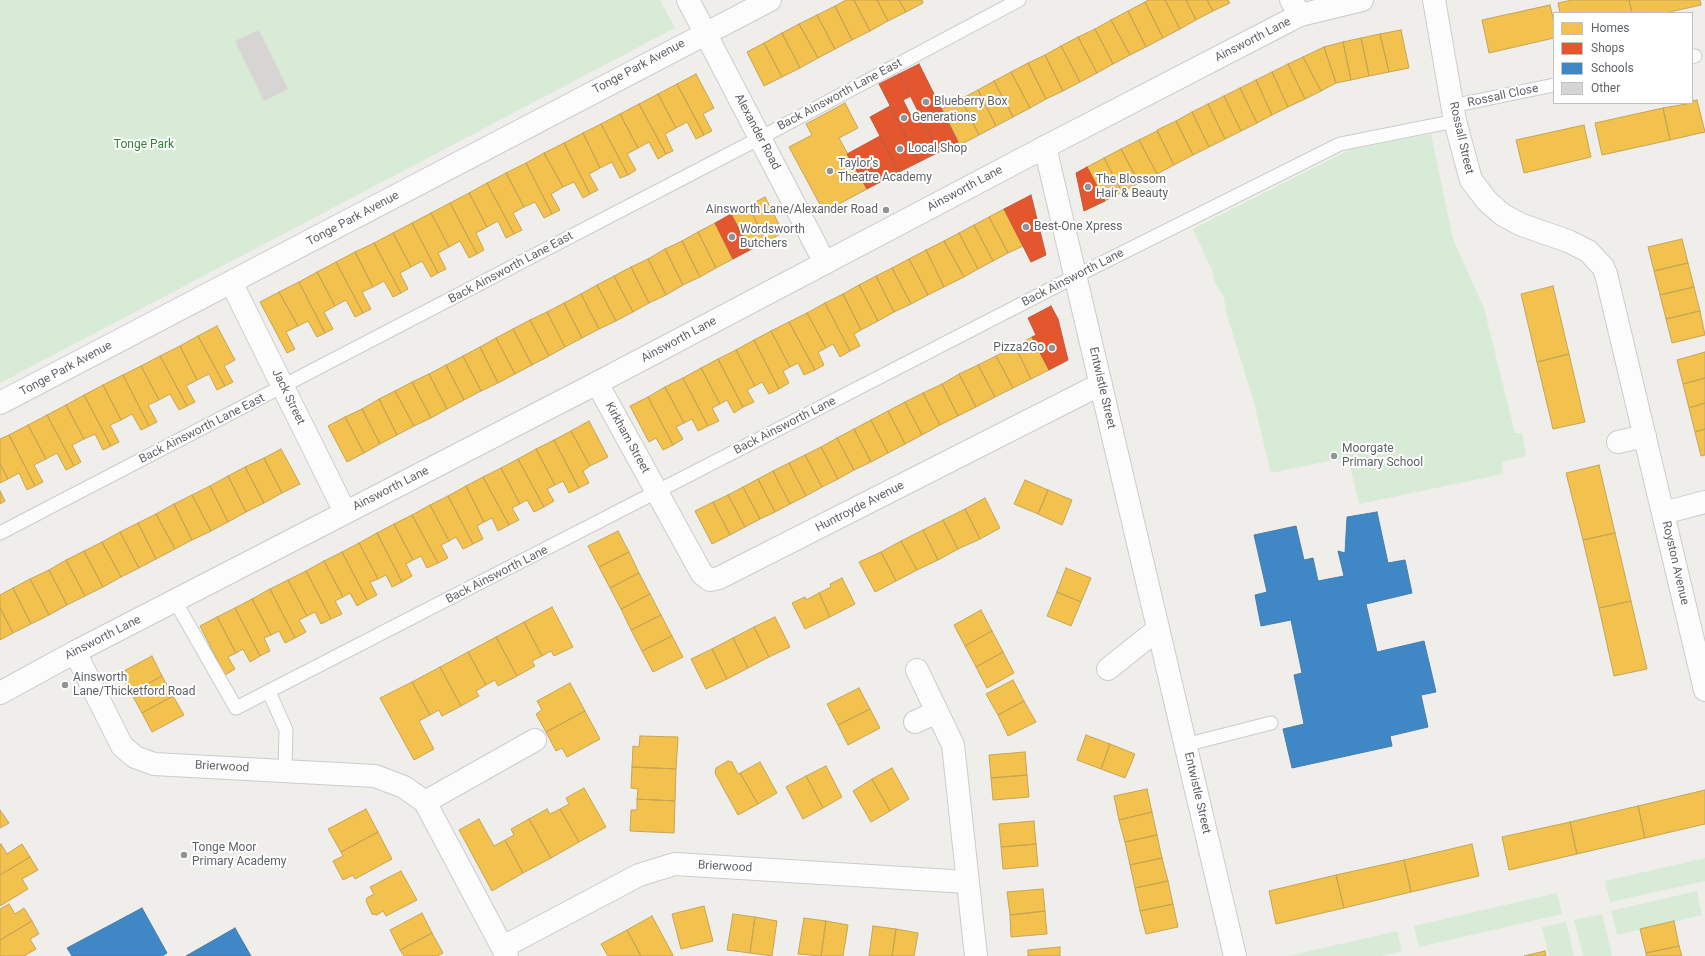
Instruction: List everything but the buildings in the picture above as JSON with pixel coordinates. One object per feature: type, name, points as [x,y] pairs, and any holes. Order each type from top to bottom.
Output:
[{"type":"street","name":"Alexander Road","points":[[688,0],[825,264]]},
{"type":"street","name":"Tonge Park Avenue","points":[[0,403],[770,0]]},
{"type":"street","name":"Ainsworth Lane","points":[[0,693],[75,652],[825,264],[1045,147],[1295,8],[1362,0]]},
{"type":"street","name":"Rossall Street","points":[[1434,0],[1454,113],[1471,180],[1487,201],[1503,215],[1522,225],[1568,241],[1588,251],[1603,267],[1606,274]]},
{"type":"street","name":"Entwistle Street","points":[[1045,147],[1235,956]]},
{"type":"street","name":"Royston Avenue","points":[[1606,274],[1705,690]]},
{"type":"street","name":"Jack Street","points":[[231,282],[346,512]]},
{"type":"street","name":"Kirkham Street","points":[[597,383],[657,492]]},
{"type":"street","name":"Huntroyde Avenue","points":[[657,492],[702,574],[710,580],[719,578],[1101,384]]},
{"type":"street","points":[[1618,442],[1645,436]]},
{"type":"street","points":[[1663,513],[1705,502]]},
{"type":"street","points":[[1108,669],[1158,629]]},
{"type":"street","name":"Brierwood","points":[[75,652],[122,746],[135,757],[154,764],[375,776],[404,787],[425,802],[505,952],[639,875],[675,864],[967,882]]},
{"type":"street","points":[[917,670],[953,745],[976,956]]},
{"type":"street","points":[[915,722],[936,712]]},
{"type":"street","points":[[425,802],[536,740]]},
{"type":"lane","name":"Back Ainsworth Lane East","points":[[0,533],[760,138],[1019,0]]},
{"type":"lane","name":"Rossall Close","points":[[1454,113],[1553,85]]},
{"type":"lane","name":"Back Ainsworth Lane","points":[[176,601],[236,708],[1076,276],[1340,144],[1454,113]]},
{"type":"lane","points":[[269,692],[286,730],[285,771]]},
{"type":"lane","points":[[1186,745],[1271,724]]},
{"type":"green space","name":"Tonge Park","points":[[0,0],[660,0],[675,28],[0,383]]},
{"type":"green space","points":[[1431,134],[1453,239],[1484,308],[1515,433],[1522,433],[1526,456],[1502,462],[1503,474],[1359,504],[1348,457],[1271,473],[1253,399],[1226,312],[1224,297],[1215,283],[1212,270],[1193,229],[1349,150]]},
{"type":"green space","points":[[1705,858],[1705,881],[1610,902],[1605,881]]},
{"type":"green space","points":[[1697,891],[1702,915],[1617,935],[1611,911]]},
{"type":"green space","points":[[1557,893],[1562,914],[1419,947],[1414,926]]},
{"type":"green space","points":[[1602,914],[1612,956],[1583,956],[1574,920]]},
{"type":"green space","points":[[1566,922],[1574,956],[1549,956],[1542,927]]},
{"type":"green space","points":[[1397,931],[1402,951],[1381,956],[1288,956]]},
{"type":"place","name":"Blueberry Box","points":[[926,102]]},
{"type":"place","name":"Generations","points":[[904,118]]},
{"type":"place","name":"Local Shop","points":[[900,149]]},
{"type":"place","name":"Taylor's Theatre Academy","points":[[830,171]]},
{"type":"place","name":"The Blossom Hair & Beauty","points":[[1088,187]]},
{"type":"place","name":"Ainsworth Lane/Alexander Road","points":[[886,210]]},
{"type":"place","name":"Best-One Xpress","points":[[1026,227]]},
{"type":"place","name":"Wordsworth Butchers","points":[[732,237]]},
{"type":"place","name":"Pizza2Go","points":[[1052,348]]},
{"type":"place","name":"Moorgate Primary School","points":[[1334,456]]},
{"type":"place","name":"Ainsworth Lane/Thicketford Road","points":[[65,685]]},
{"type":"place","name":"Tonge Moor Primary Academy","points":[[184,855]]}]
